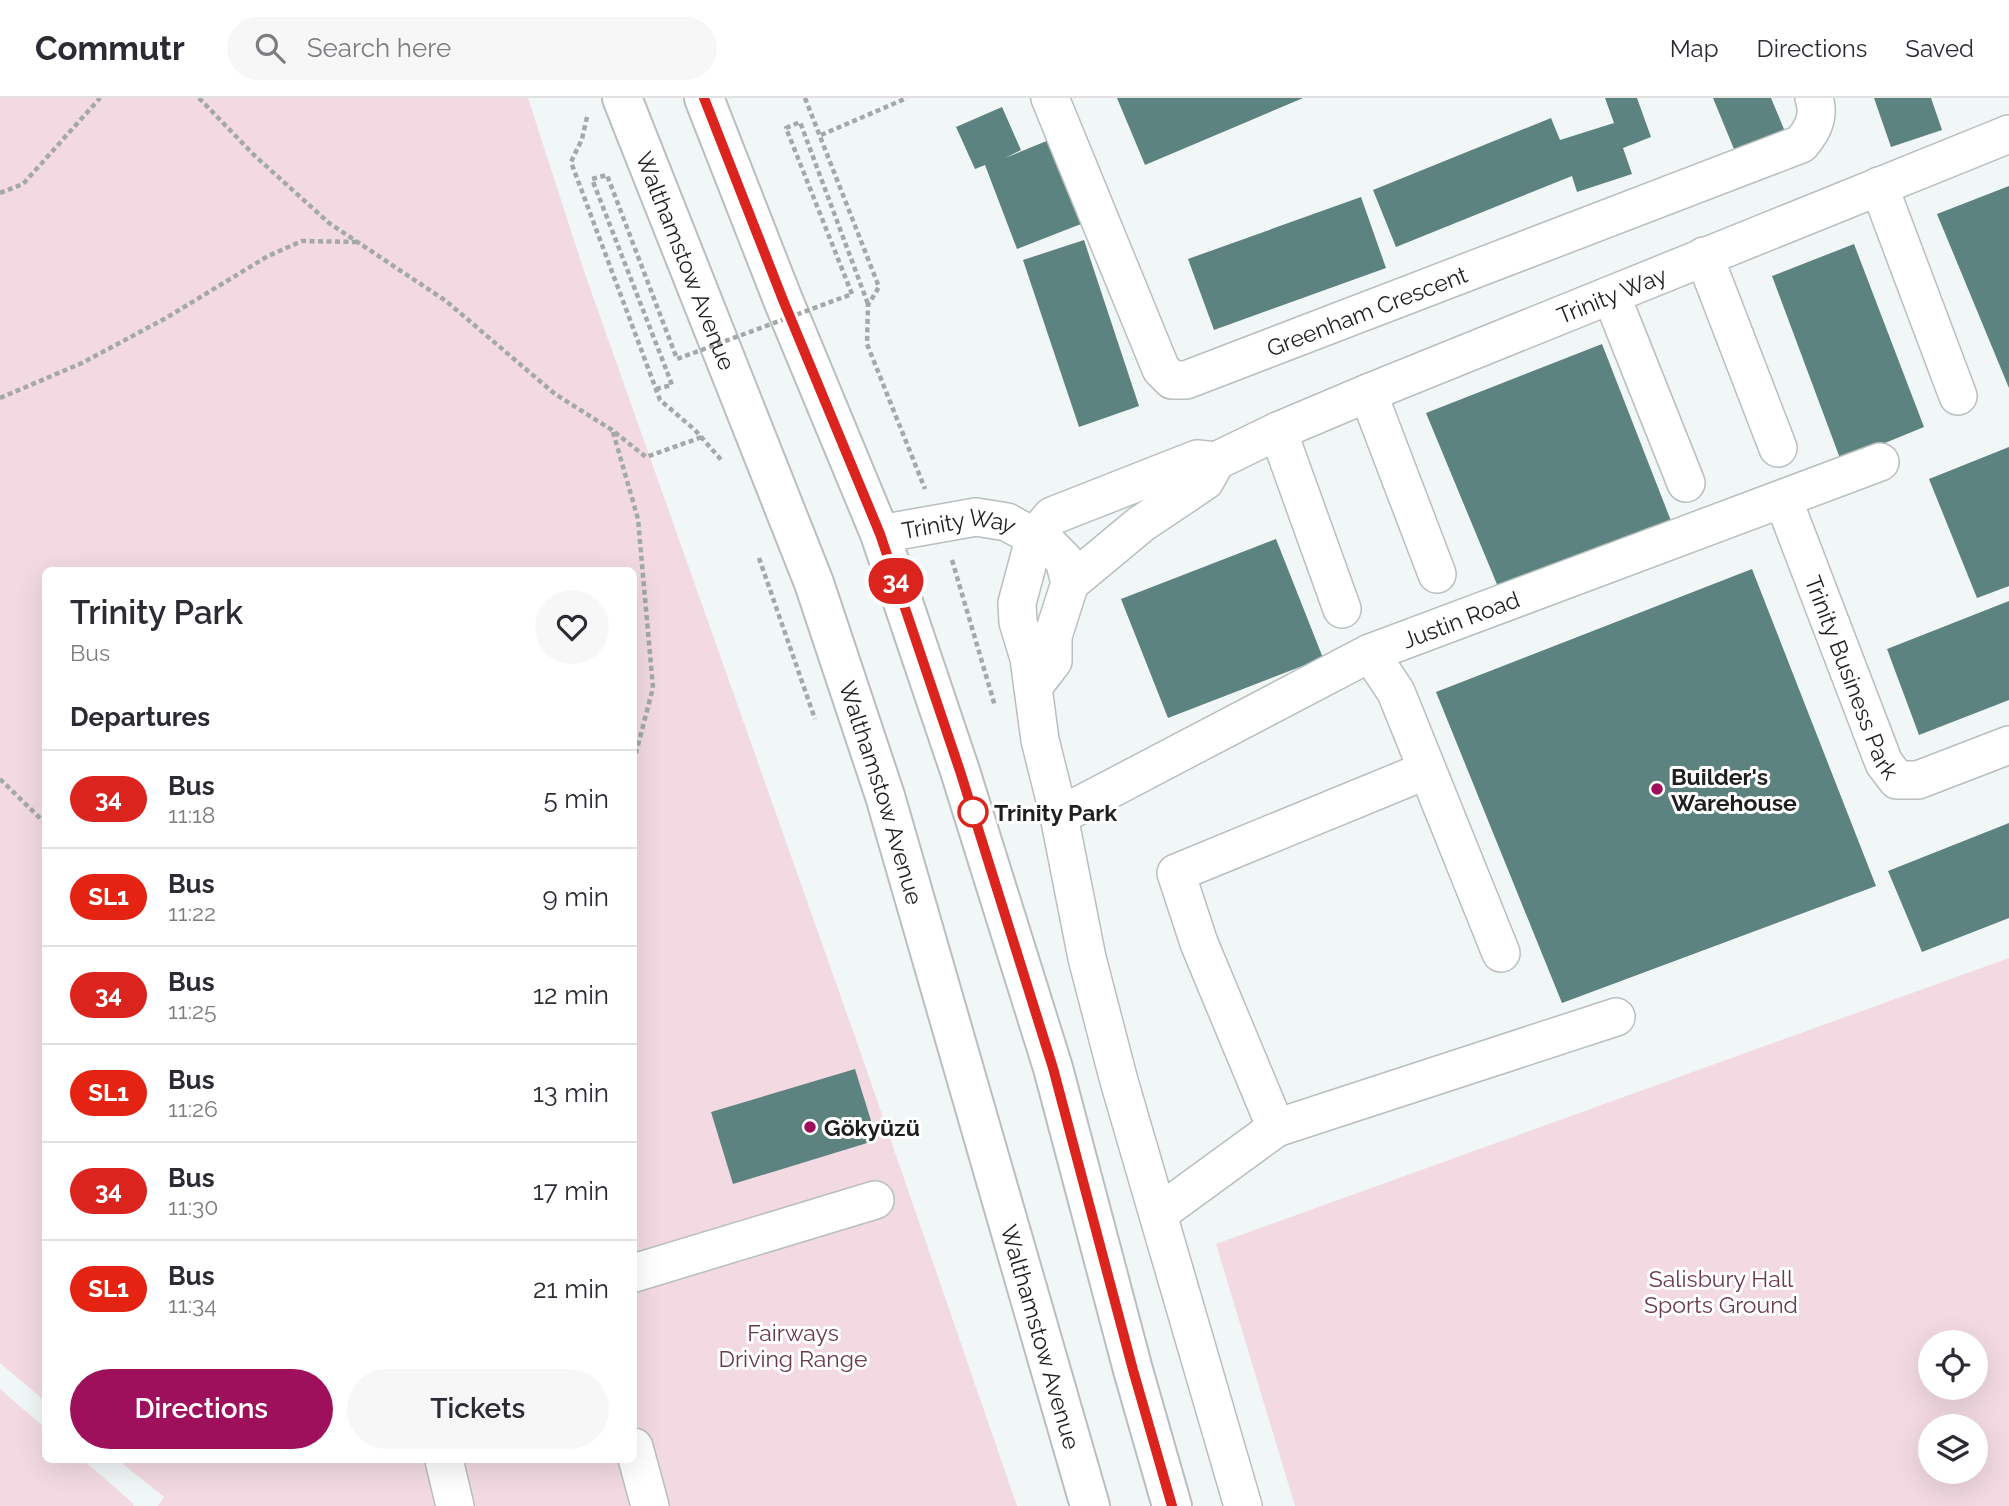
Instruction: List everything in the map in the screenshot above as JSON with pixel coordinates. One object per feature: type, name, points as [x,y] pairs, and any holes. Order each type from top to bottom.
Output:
[{"type":"highway","points":[[704,98],[783,300],[880,534],[960,771],[1053,1068],[1172,1506]]},
{"type":"highway","name":"Walthamstow Avenue","points":[[606,105],[814,583],[885,796],[1090,1506]]},
{"type":"street","name":"Greenham Crescent","points":[[1050,98],[1161,369],[1172,380],[1186,380],[1801,144],[1812,131],[1815,121],[1817,106],[1814,98]]},
{"type":"street","name":"Trinity Way","points":[[1059,816],[1040,740],[1029,658],[1018,622],[1017,603],[1035,536],[1052,516],[1197,458],[1216,461],[1368,393],[2009,134]]},
{"type":"street","points":[[1879,186],[1958,396]]},
{"type":"street","points":[[1704,256],[1778,448]]},
{"type":"street","points":[[1611,295],[1686,483]]},
{"type":"street","points":[[1368,393],[1437,574]]},
{"type":"street","points":[[1278,431],[1342,609]]},
{"type":"street","name":"Trinity Way","points":[[880,534],[976,517],[1007,522],[1050,546],[1064,560],[1070,583],[1141,524],[1205,481],[1216,461]]},
{"type":"street","name":"Justin Road","points":[[1059,816],[1370,653],[1880,462]]},
{"type":"street","name":"Trinity Business Park","points":[[1783,499],[1884,763],[1897,780],[1918,780],[2009,745]]},
{"type":"street","points":[[1033,687],[1053,661],[1053,636],[1070,583]]},
{"type":"street","points":[[1370,653],[1396,692],[1501,953]]},
{"type":"street","points":[[1276,1128],[1199,943],[1176,873],[1427,770]]},
{"type":"street","points":[[1059,816],[1087,958],[1119,1081],[1243,1506]]},
{"type":"street","points":[[1158,1214],[1276,1128],[1616,1017]]},
{"type":"street","points":[[637,1272],[875,1200]]},
{"type":"street","points":[[637,1458],[650,1506]]},
{"type":"street","points":[[445,1463],[455,1506]]},
{"type":"path","points":[[0,193],[23,184],[100,98]]},
{"type":"path","points":[[199,98],[263,163],[328,223],[446,302],[555,394],[612,430],[646,457],[702,437],[660,400],[571,162],[582,139],[606,105]]},
{"type":"path","points":[[805,98],[879,286],[868,305]]},
{"type":"path","points":[[821,135],[907,98]]},
{"type":"path","points":[[656,389],[672,385],[592,179],[607,175],[677,359],[852,294],[786,128],[800,122],[864,290],[868,305],[867,344],[926,491]]},
{"type":"path","points":[[0,398],[82,363],[178,311],[268,256],[302,242],[357,242]]},
{"type":"path","points":[[612,430],[638,519],[653,688],[637,749]]},
{"type":"path","points":[[951,559],[996,710]]},
{"type":"path","points":[[0,779],[42,820]]},
{"type":"green space","name":"Fairways Driving Range","points":[[0,98],[528,98],[585,274],[859,1048],[1017,1506],[158,1506],[164,1497],[122,1463],[637,1463],[637,567],[42,567],[42,1398],[0,1363]]},
{"type":"green space","name":"Salisbury Hall Sports Ground","points":[[2009,958],[2009,1506],[1295,1506],[1216,1244]]},
{"type":"green space","points":[[0,1389],[42,1425],[42,1463],[86,1463],[134,1504],[133,1506],[0,1506]]},
{"type":"building","points":[[1117,98],[1303,98],[1145,165]]},
{"type":"building","points":[[1605,98],[1637,98],[1651,137],[1623,148],[1632,174],[1577,192],[1572,176],[1396,247],[1373,190],[1551,118],[1560,140],[1614,123]]},
{"type":"building","points":[[1713,98],[1771,98],[1786,134],[1736,154]]},
{"type":"building","points":[[1874,98],[1931,98],[1942,130],[1891,147]]},
{"type":"building","points":[[1002,107],[1021,150],[1005,158],[1049,140],[1081,224],[1017,249],[985,165],[975,169],[956,127]]},
{"type":"building","points":[[2009,186],[2009,388],[1937,214]]},
{"type":"building","points":[[1361,197],[1386,268],[1214,330],[1188,259]]},
{"type":"building","points":[[1084,240],[1139,406],[1079,427],[1023,260]]},
{"type":"building","points":[[1854,244],[1924,427],[1841,461],[1772,276]]},
{"type":"building","points":[[1602,344],[1673,526],[1501,594],[1426,413]]},
{"type":"building","points":[[2009,447],[2009,586],[1977,598],[1929,479]]},
{"type":"building","points":[[1276,539],[1323,658],[1168,718],[1121,599]]},
{"type":"building","name":"Builder's Warehouse","points":[[1752,569],[1876,886],[1562,1003],[1436,692]]},
{"type":"building","points":[[2009,601],[2009,700],[1919,735],[1887,649]]},
{"type":"building","points":[[2009,823],[2009,918],[1922,952],[1888,871]]},
{"type":"building","points":[[855,1069],[877,1140],[733,1184],[711,1112]]},
{"type":"bus line","name":"34","points":[[704,98],[783,300],[880,534],[960,771],[1053,1068],[1172,1506]]},
{"type":"place","name":"Builder's Warehouse","points":[[1657,789]]},
{"type":"place","name":"Trinity Park","points":[[973,812]]},
{"type":"place","name":"Gökyüzü","points":[[810,1127]]}]
